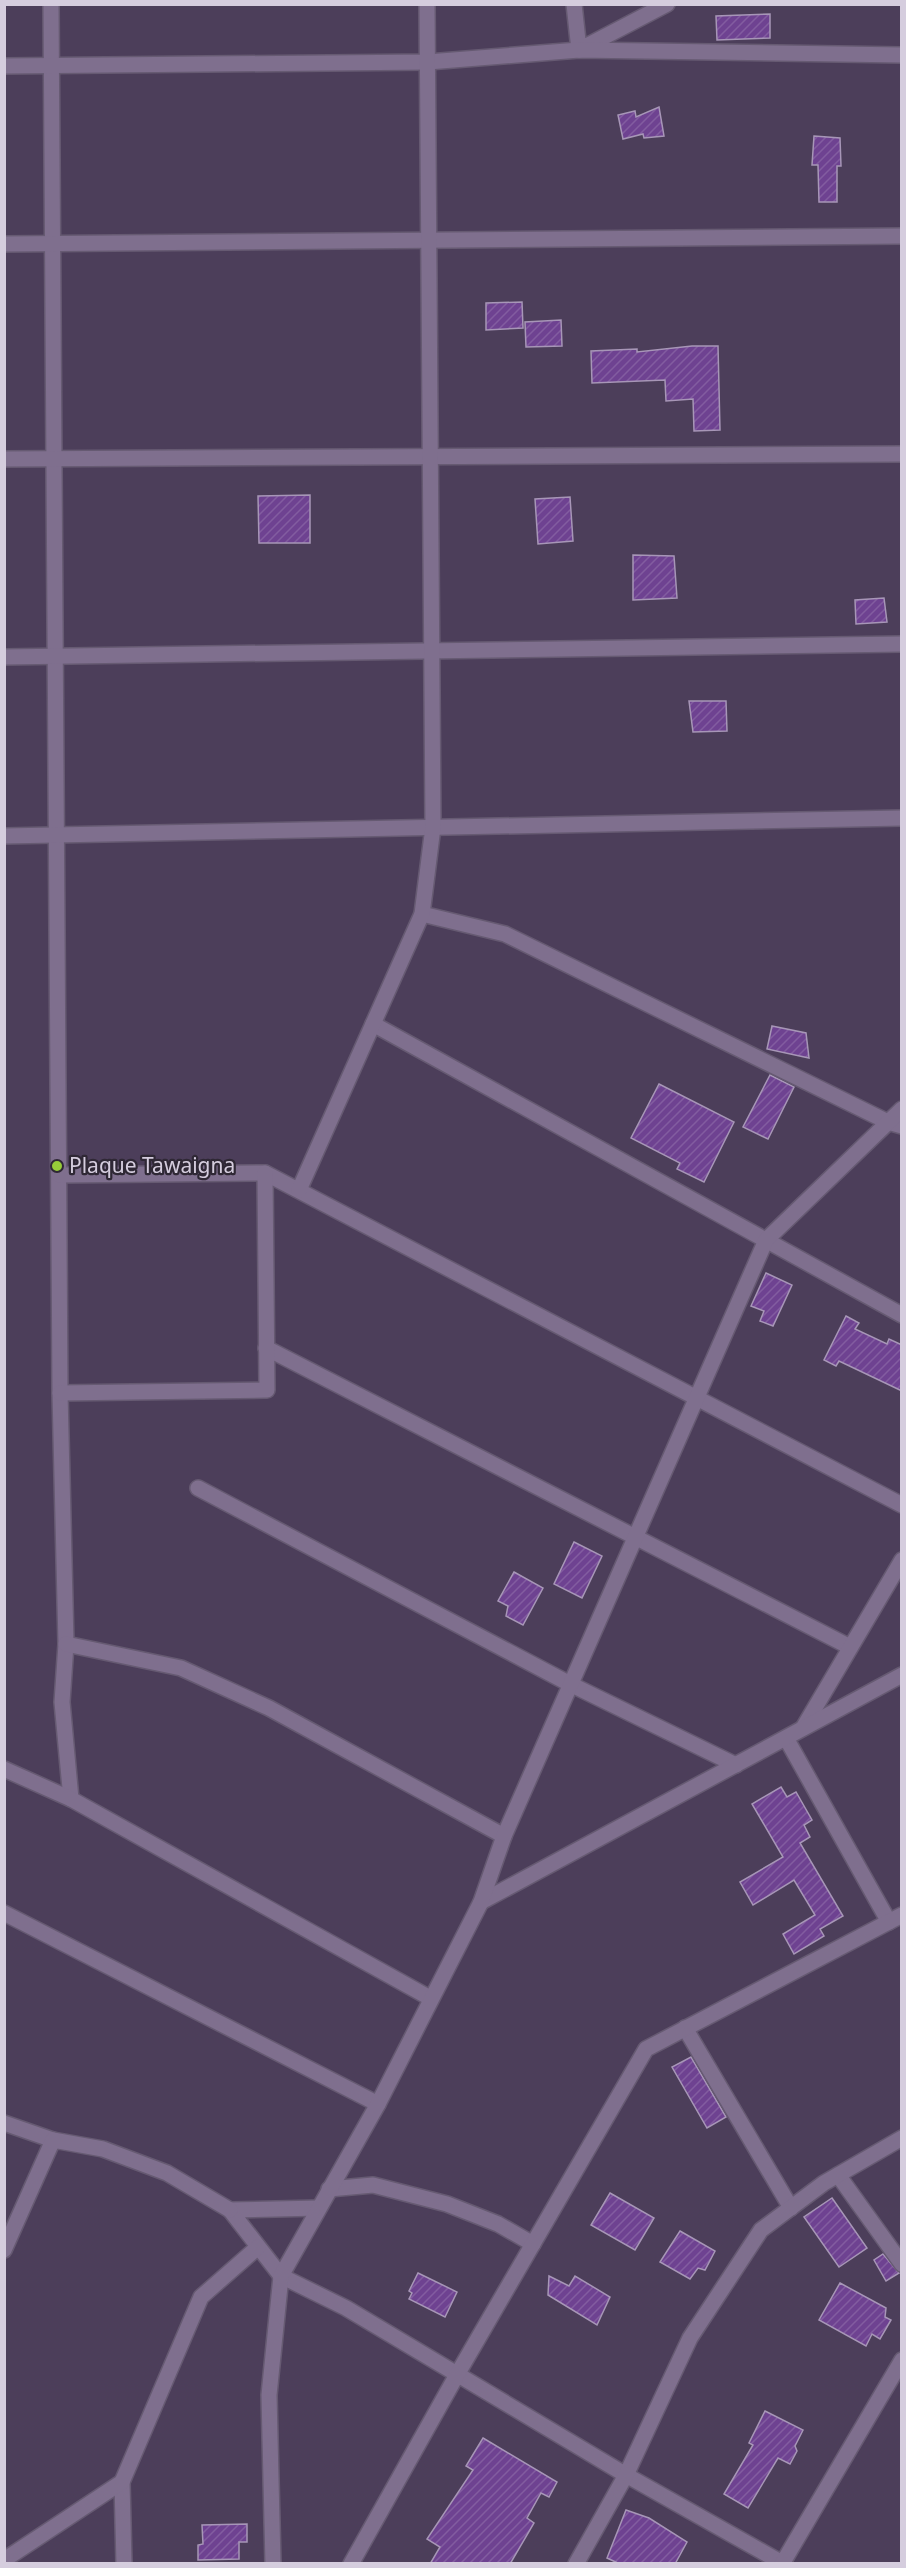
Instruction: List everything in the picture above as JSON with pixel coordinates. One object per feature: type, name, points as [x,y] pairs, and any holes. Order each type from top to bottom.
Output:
[{"type":"street","points":[[51,4],[60,1393],[66,1644],[62,1702],[71,1799]]},
{"type":"street","points":[[299,1190],[422,914],[433,827],[427,4]]},
{"type":"street","points":[[574,4],[579,50]]},
{"type":"street","points":[[579,50],[667,4]]},
{"type":"street","points":[[4,66],[428,62],[579,50],[902,55]]},
{"type":"street","points":[[4,244],[902,236]]},
{"type":"street","points":[[4,459],[902,454]]},
{"type":"street","points":[[4,657],[902,644]]},
{"type":"street","points":[[4,836],[902,818]]},
{"type":"street","points":[[422,914],[505,934],[895,1124]]},
{"type":"street","points":[[373,1023],[902,1315]]},
{"type":"street","points":[[273,2564],[269,2395],[281,2276],[378,2104],[430,1998],[481,1902],[504,1836],[634,1535],[766,1240],[895,1124],[902,1109]]},
{"type":"street","points":[[59,1175],[265,1173],[902,1505]]},
{"type":"street","points":[[60,1393],[267,1390],[265,1173]]},
{"type":"street","points":[[266,1348],[850,1647]]},
{"type":"street","points":[[198,1488],[570,1684],[736,1765]]},
{"type":"street","points":[[803,1728],[902,1560]]},
{"type":"street","points":[[66,1644],[181,1668],[269,1708],[504,1836]]},
{"type":"street","points":[[481,1902],[902,1675]]},
{"type":"street","points":[[351,2564],[458,2373],[646,2049],[895,1919],[786,1738]]},
{"type":"street","points":[[4,1769],[71,1799],[430,1998]]},
{"type":"street","points":[[4,1913],[378,2104]]},
{"type":"street","points":[[685,2028],[791,2208]]},
{"type":"street","points":[[4,2123],[53,2140],[104,2149],[167,2173],[230,2210],[281,2276],[346,2308],[626,2475],[782,2563],[902,2360]]},
{"type":"street","points":[[576,2564],[626,2475],[690,2338],[761,2230],[838,2175],[902,2138]]},
{"type":"street","points":[[4,2250],[53,2140]]},
{"type":"street","points":[[838,2175],[902,2264]]},
{"type":"street","points":[[329,2189],[373,2185],[436,2202],[498,2224],[533,2244]]},
{"type":"street","points":[[230,2210],[319,2208]]},
{"type":"street","points":[[124,2564],[122,2482],[201,2297],[258,2247]]},
{"type":"street","points":[[4,2560],[122,2482]]},
{"type":"building","points":[[770,14],[770,38],[717,40],[716,16]]},
{"type":"building","points":[[659,107],[664,136],[644,138],[643,134],[623,139],[618,115],[635,111],[636,117]]},
{"type":"building","points":[[814,136],[840,138],[841,166],[837,166],[837,202],[819,202],[818,165],[812,165]]},
{"type":"building","points":[[522,302],[523,328],[486,330],[486,303]]},
{"type":"building","points":[[561,320],[562,346],[526,347],[525,322]]},
{"type":"building","points":[[692,346],[718,346],[720,430],[694,431],[693,399],[666,401],[665,380],[592,383],[591,351],[637,349],[637,352]]},
{"type":"building","points":[[310,495],[310,543],[259,543],[258,496]]},
{"type":"building","points":[[570,497],[573,541],[538,544],[535,499]]},
{"type":"building","points":[[633,555],[674,556],[677,598],[633,600]]},
{"type":"building","points":[[884,598],[887,622],[856,624],[855,600]]},
{"type":"building","points":[[689,701],[726,701],[727,731],[693,732]]},
{"type":"building","points":[[772,1026],[806,1033],[809,1058],[767,1049]]},
{"type":"building","points":[[770,1075],[794,1087],[768,1139],[743,1127]]},
{"type":"building","points":[[659,1084],[734,1122],[704,1182],[677,1169],[680,1163],[631,1138]]},
{"type":"building","points":[[766,1273],[792,1285],[773,1326],[760,1321],[764,1311],[751,1306]]},
{"type":"building","points":[[846,1316],[859,1323],[855,1329],[887,1344],[889,1339],[902,1345],[902,1391],[839,1361],[836,1366],[824,1360]]},
{"type":"building","points":[[574,1542],[602,1556],[582,1598],[554,1584]]},
{"type":"building","points":[[514,1572],[543,1588],[523,1625],[506,1616],[508,1606],[498,1601]]},
{"type":"building","points":[[781,1787],[787,1797],[796,1792],[812,1820],[804,1825],[810,1837],[800,1843],[843,1916],[820,1929],[824,1936],[794,1954],[783,1934],[815,1915],[794,1880],[753,1905],[740,1882],[783,1857],[752,1804]]},
{"type":"building","points":[[691,2057],[726,2117],[707,2128],[672,2067]]},
{"type":"building","points":[[610,2193],[654,2218],[635,2250],[591,2225]]},
{"type":"building","points":[[832,2198],[867,2248],[839,2267],[804,2217]]},
{"type":"building","points":[[680,2231],[715,2251],[705,2270],[698,2268],[690,2279],[660,2262]]},
{"type":"building","points":[[883,2254],[899,2273],[886,2281],[874,2260]]},
{"type":"building","points":[[418,2273],[457,2292],[445,2317],[409,2299],[412,2293],[409,2291]]},
{"type":"building","points":[[549,2276],[569,2286],[575,2276],[610,2297],[597,2325],[548,2295]]},
{"type":"building","points":[[840,2283],[886,2308],[885,2317],[891,2320],[880,2339],[872,2334],[866,2346],[819,2320]]},
{"type":"building","points":[[765,2411],[803,2430],[795,2446],[797,2451],[790,2464],[778,2458],[748,2508],[724,2494],[753,2445],[749,2443]]},
{"type":"building","points":[[483,2438],[557,2482],[549,2497],[541,2493],[527,2518],[534,2523],[510,2564],[430,2564],[440,2547],[427,2539],[473,2470],[466,2466]]},
{"type":"building","points":[[626,2510],[649,2518],[687,2542],[675,2564],[620,2564],[607,2558]]},
{"type":"building","points":[[247,2524],[247,2542],[239,2542],[239,2559],[198,2560],[198,2545],[203,2544],[202,2525]]},
{"type":"place","name":"Plaque Tawaigna","points":[[57,1166]]}]
